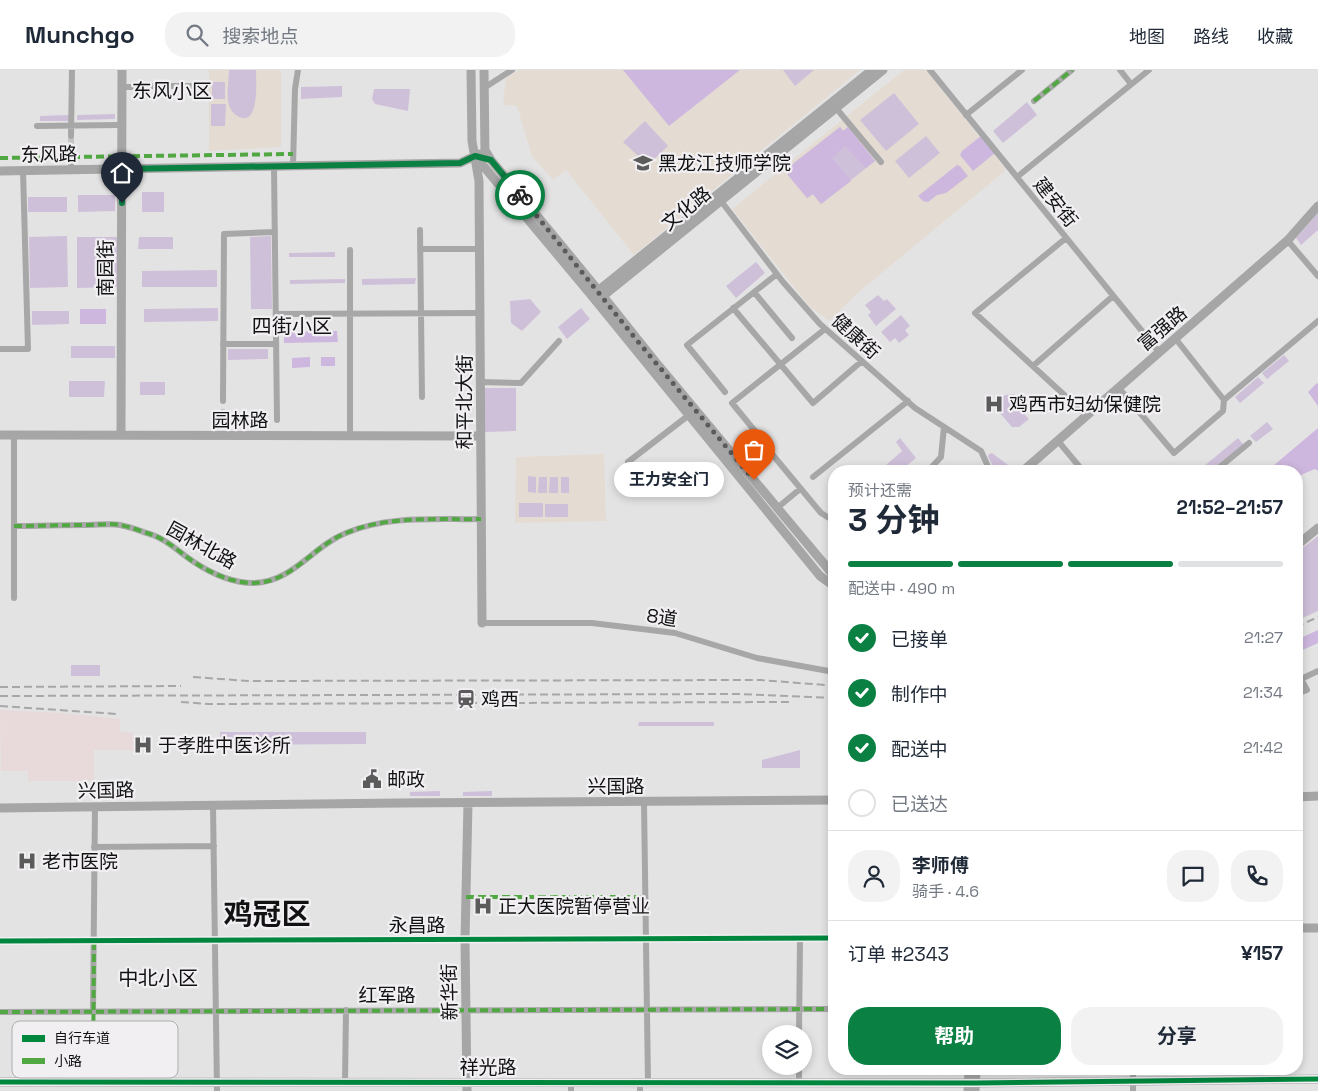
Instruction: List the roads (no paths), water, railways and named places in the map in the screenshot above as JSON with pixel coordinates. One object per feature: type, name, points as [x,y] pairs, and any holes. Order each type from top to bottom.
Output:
[{"type":"street","points":[[71,136],[72,70]]},
{"type":"street","name":"南园街","points":[[121,435],[122,70]]},
{"type":"street","points":[[293,166],[298,70]]},
{"type":"street","name":"和平北大街","points":[[471,70],[472,141],[482,161]]},
{"type":"street","name":"和平北大街","points":[[482,623],[479,182],[482,161],[484,70]]},
{"type":"street","points":[[484,88],[512,70]]},
{"type":"street","name":"文化路","points":[[724,196],[872,70]]},
{"type":"street","name":"文化路","points":[[596,295],[883,70]]},
{"type":"street","name":"建安街","points":[[930,70],[1159,352]]},
{"type":"street","points":[[966,115],[1022,70]]},
{"type":"street","points":[[1034,101],[1072,70]]},
{"type":"street","points":[[1120,70],[1131,84]]},
{"type":"street","points":[[1017,177],[1149,70]]},
{"type":"street","points":[[122,87],[132,86]]},
{"type":"street","points":[[148,86],[206,86]]},
{"type":"street","points":[[836,108],[880,162]]},
{"type":"street","points":[[37,126],[118,125]]},
{"type":"street","points":[[71,153],[71,170]]},
{"type":"street","points":[[460,163],[482,161]]},
{"type":"street","points":[[482,161],[493,177],[660,367],[828,567]]},
{"type":"street","points":[[482,161],[596,295],[688,415],[820,576],[828,582]]},
{"type":"street","name":"东风路","points":[[0,171],[460,163],[482,161]]},
{"type":"street","points":[[274,166],[277,420]]},
{"type":"street","points":[[0,350],[28,349],[24,170]]},
{"type":"street","name":"健康街","points":[[724,196],[777,274],[825,329],[908,401],[981,451],[987,465]]},
{"type":"street","name":"富强路","points":[[1030,465],[1175,338],[1236,288],[1288,241],[1318,206]]},
{"type":"street","points":[[420,230],[422,397]]},
{"type":"street","points":[[223,401],[224,234],[275,232]]},
{"type":"street","points":[[1066,238],[975,312],[1086,416]]},
{"type":"street","points":[[1288,241],[1318,276]]},
{"type":"street","points":[[420,249],[479,249]]},
{"type":"street","points":[[350,250],[350,436]]},
{"type":"street","points":[[725,392],[687,345],[777,274]]},
{"type":"street","points":[[754,292],[792,338]]},
{"type":"street","points":[[1033,366],[1113,296]]},
{"type":"street","points":[[733,308],[813,403],[862,361]]},
{"type":"street","points":[[276,314],[480,313]]},
{"type":"street","points":[[1224,400],[1318,321]]},
{"type":"street","points":[[825,329],[732,402],[800,489],[821,513],[828,517]]},
{"type":"street","points":[[1118,387],[1174,453],[1223,410],[1224,400],[1175,338]]},
{"type":"street","points":[[480,382],[521,383],[558,341]]},
{"type":"street","points":[[223,344],[276,344]]},
{"type":"street","points":[[813,477],[908,401]]},
{"type":"street","points":[[223,412],[223,420]]},
{"type":"street","points":[[628,462],[688,415]]},
{"type":"street","points":[[933,465],[941,456],[944,427]]},
{"type":"street","name":"园林路","points":[[0,435],[480,436]]},
{"type":"street","points":[[14,435],[14,598]]},
{"type":"street","points":[[1058,441],[1078,465]]},
{"type":"street","points":[[1223,465],[1249,443]]},
{"type":"street","points":[[777,508],[800,489]]},
{"type":"street","name":"园林北路","points":[[14,526],[119,525],[168,542],[195,563],[213,573],[236,582],[256,583],[277,579],[295,569],[326,543],[362,526],[385,521],[481,519]]},
{"type":"street","points":[[1303,540],[1318,528]]},
{"type":"street","name":"8道","points":[[482,623],[592,623],[674,633],[757,658],[828,671]]},
{"type":"street","points":[[1303,677],[1318,671]]},
{"type":"street","points":[[1303,797],[1318,796]]},
{"type":"street","name":"兴国路","points":[[0,808],[828,800]]},
{"type":"street","points":[[642,1085],[647,1009],[644,802]]},
{"type":"street","name":"新华街","points":[[464,1087],[462,940],[465,803]]},
{"type":"street","points":[[213,805],[217,1086]]},
{"type":"street","points":[[93,1011],[95,806]]},
{"type":"street","points":[[94,847],[214,846]]},
{"type":"street","points":[[1303,928],[1318,928]]},
{"type":"street","name":"永昌路","points":[[0,941],[828,938]]},
{"type":"street","points":[[799,1025],[800,939]]},
{"type":"street","name":"红军路","points":[[0,1012],[828,1009]]},
{"type":"street","points":[[346,1010],[348,1085]]},
{"type":"street","points":[[799,1075],[799,1083]]},
{"type":"street","name":"祥光路","points":[[0,1082],[217,1086],[348,1085],[464,1087],[799,1083],[972,1087],[1133,1086],[1318,1079]]},
{"type":"tunnel","points":[[71,136],[71,153]]},
{"type":"railway","points":[[1303,624],[1318,617]]},
{"type":"railway","points":[[193,677],[248,681],[760,680],[825,685]]},
{"type":"railway","points":[[0,687],[181,686]]},
{"type":"railway","points":[[0,696],[738,694],[828,698]]},
{"type":"railway","points":[[181,702],[209,704],[789,702]]},
{"type":"railway","points":[[0,706],[117,714]]},
{"type":"place","name":"黑龙江技师学院","points":[[643,163]]},
{"type":"place","name":"鸡西市妇幼保健院","points":[[994,404]]},
{"type":"place","name":"王力安全门","points":[[754,480]]},
{"type":"place","name":"鸡西","points":[[466,699]]},
{"type":"place","name":"于孝胜中医诊所","points":[[143,745]]},
{"type":"place","name":"邮政","points":[[372,779]]},
{"type":"place","name":"老市医院","points":[[27,861]]},
{"type":"place","name":"正大医院暂停营业","points":[[483,906]]},
{"type":"district","name":"东风小区","points":[[172,91]]},
{"type":"district","name":"四街小区","points":[[292,326]]},
{"type":"district","name":"鸡冠区","points":[[267,914]]},
{"type":"district","name":"中北小区","points":[[158,978]]}]
